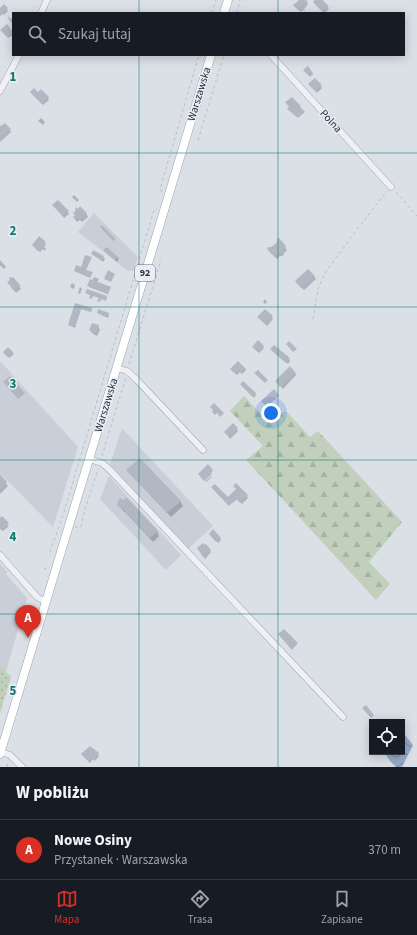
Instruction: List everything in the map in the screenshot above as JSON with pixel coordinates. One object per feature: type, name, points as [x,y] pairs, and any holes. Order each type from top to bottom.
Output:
[{"type":"main road","points":[[225,1],[225,12]]},
{"type":"main road","name":"Warszawska","points":[[0,753],[211,56]]},
{"type":"street","points":[[41,12],[47,0]]},
{"type":"street","points":[[0,91],[18,56]]},
{"type":"street","name":"Polna","points":[[272,56],[391,186]]},
{"type":"street","points":[[117,368],[127,371],[203,450]]},
{"type":"street","points":[[89,459],[100,463],[115,476],[343,717]]},
{"type":"street","points":[[0,555],[37,597],[46,602]]},
{"type":"street","points":[[0,753],[10,755],[22,767]]},
{"type":"path","points":[[212,12],[216,0]]},
{"type":"path","points":[[237,12],[240,0]]},
{"type":"path","points":[[164,193],[160,191],[160,189],[199,56]]},
{"type":"path","points":[[198,140],[224,56]]},
{"type":"path","points":[[313,319],[318,289],[324,273],[391,186],[417,216]]},
{"type":"path","points":[[50,552],[64,512],[154,210],[158,209]]},
{"type":"path","points":[[75,528],[81,527],[161,260]]},
{"type":"path","points":[[44,568],[51,570]]},
{"type":"shaded area","points":[[94,213],[138,257],[133,271],[128,271],[78,232]]},
{"type":"shaded area","points":[[0,361],[78,447],[53,527],[0,473]]},
{"type":"shaded area","points":[[122,428],[213,526],[188,549],[110,464]]},
{"type":"shaded area","points":[[109,476],[181,555],[166,570],[100,499]]},
{"type":"shaded area","points":[[0,564],[8,572],[6,574],[27,598],[6,672],[0,666]]},
{"type":"green space","points":[[244,396],[262,415],[266,412],[287,412],[310,437],[318,431],[402,522],[369,562],[390,584],[376,600],[246,460],[263,446],[230,411]]},
{"type":"green space","points":[[0,666],[11,677],[0,713]]},
{"type":"water","points":[[405,735],[413,745],[402,767],[396,767],[386,755],[405,755]]},
{"type":"building","points":[[299,0],[306,0],[308,2],[303,7],[305,8],[303,10],[301,9],[299,11],[293,5]]},
{"type":"building","points":[[315,0],[322,0],[328,5],[326,9],[322,11],[313,2]]},
{"type":"building","points":[[4,4],[8,8],[0,15],[0,8]]},
{"type":"building","points":[[7,24],[12,33],[6,36],[0,30]]},
{"type":"building","points":[[308,66],[312,72],[308,75],[303,70]]},
{"type":"building","points":[[315,78],[322,85],[315,91],[308,84]]},
{"type":"building","points":[[34,88],[38,92],[41,89],[49,97],[42,104],[30,92]]},
{"type":"building","points":[[292,97],[305,112],[298,118],[287,109],[289,107],[285,102]]},
{"type":"building","points":[[5,123],[11,129],[0,140],[0,125],[1,126]]},
{"type":"building","points":[[58,200],[69,211],[63,216],[52,205]]},
{"type":"building","points":[[80,206],[87,213],[80,220],[77,217],[75,219],[73,217],[75,215],[73,213],[76,210],[76,207],[78,209]]},
{"type":"building","points":[[102,225],[116,239],[113,241],[100,227]]},
{"type":"building","points":[[39,236],[46,242],[43,245],[45,247],[38,251],[32,245]]},
{"type":"building","points":[[279,238],[286,246],[282,250],[282,253],[278,253],[275,257],[267,249],[268,247],[274,245]]},
{"type":"building","points":[[107,247],[118,257],[115,260],[103,250]]},
{"type":"building","points":[[93,250],[104,256],[102,260],[91,254]]},
{"type":"building","points":[[85,255],[92,257],[86,270],[93,272],[90,278],[74,271],[76,265],[81,267]]},
{"type":"building","points":[[308,269],[315,276],[301,288],[295,281]]},
{"type":"building","points":[[108,270],[115,274],[111,282],[104,279]]},
{"type":"building","points":[[10,277],[13,277],[20,285],[14,291],[7,282],[10,280]]},
{"type":"building","points":[[90,279],[111,287],[108,294],[87,286]]},
{"type":"building","points":[[87,289],[107,296],[106,301],[101,299],[100,302],[97,301],[99,298],[93,296],[92,299],[89,298],[90,295],[85,293]]},
{"type":"building","points":[[75,303],[92,308],[91,312],[81,309],[75,327],[68,325]]},
{"type":"building","points":[[98,309],[109,313],[107,317],[97,313]]},
{"type":"building","points":[[265,309],[273,316],[265,324],[257,317]]},
{"type":"building","points":[[92,323],[99,325],[96,333],[89,330]]},
{"type":"building","points":[[258,340],[264,346],[258,352],[252,347]]},
{"type":"building","points":[[289,341],[297,349],[293,352],[286,344]]},
{"type":"building","points":[[274,345],[290,358],[286,363],[270,349]]},
{"type":"building","points":[[8,347],[13,352],[7,357],[3,352]]},
{"type":"building","points":[[238,361],[245,368],[240,373],[238,371],[236,374],[230,369]]},
{"type":"building","points":[[290,366],[295,372],[280,387],[275,381]]},
{"type":"building","points":[[258,370],[268,380],[265,383],[254,373]]},
{"type":"building","points":[[10,376],[25,393],[18,399],[3,382]]},
{"type":"building","points":[[243,381],[256,393],[252,396],[240,384]]},
{"type":"building","points":[[274,389],[279,395],[266,406],[261,401]]},
{"type":"building","points":[[214,403],[224,413],[220,417],[217,413],[215,415],[212,412],[213,410],[210,407]]},
{"type":"building","points":[[233,423],[238,428],[229,437],[224,432]]},
{"type":"building","points":[[140,458],[181,501],[167,513],[126,470]]},
{"type":"building","points":[[208,464],[213,470],[211,473],[212,474],[204,481],[198,474]]},
{"type":"building","points":[[0,474],[7,482],[0,489]]},
{"type":"building","points":[[236,483],[248,495],[240,503],[236,499],[229,506],[211,487],[215,484],[228,497],[236,489],[233,486]]},
{"type":"building","points":[[126,497],[158,531],[150,538],[122,508],[121,509],[117,505],[120,498],[124,500]]},
{"type":"building","points":[[2,516],[9,523],[2,530],[0,528],[0,518]]},
{"type":"building","points":[[213,529],[221,538],[216,542],[209,534]]},
{"type":"building","points":[[203,543],[205,545],[206,544],[211,550],[203,557],[197,548]]},
{"type":"building","points":[[284,629],[298,643],[292,650],[278,634]]},
{"type":"building","points":[[366,705],[374,715],[371,718],[362,708]]},
{"type":"building","points":[[90,746],[99,753],[94,759],[92,758],[89,761],[81,754]]},
{"type":"place","name":"Nowe Osiny","points":[[28,638]]}]
